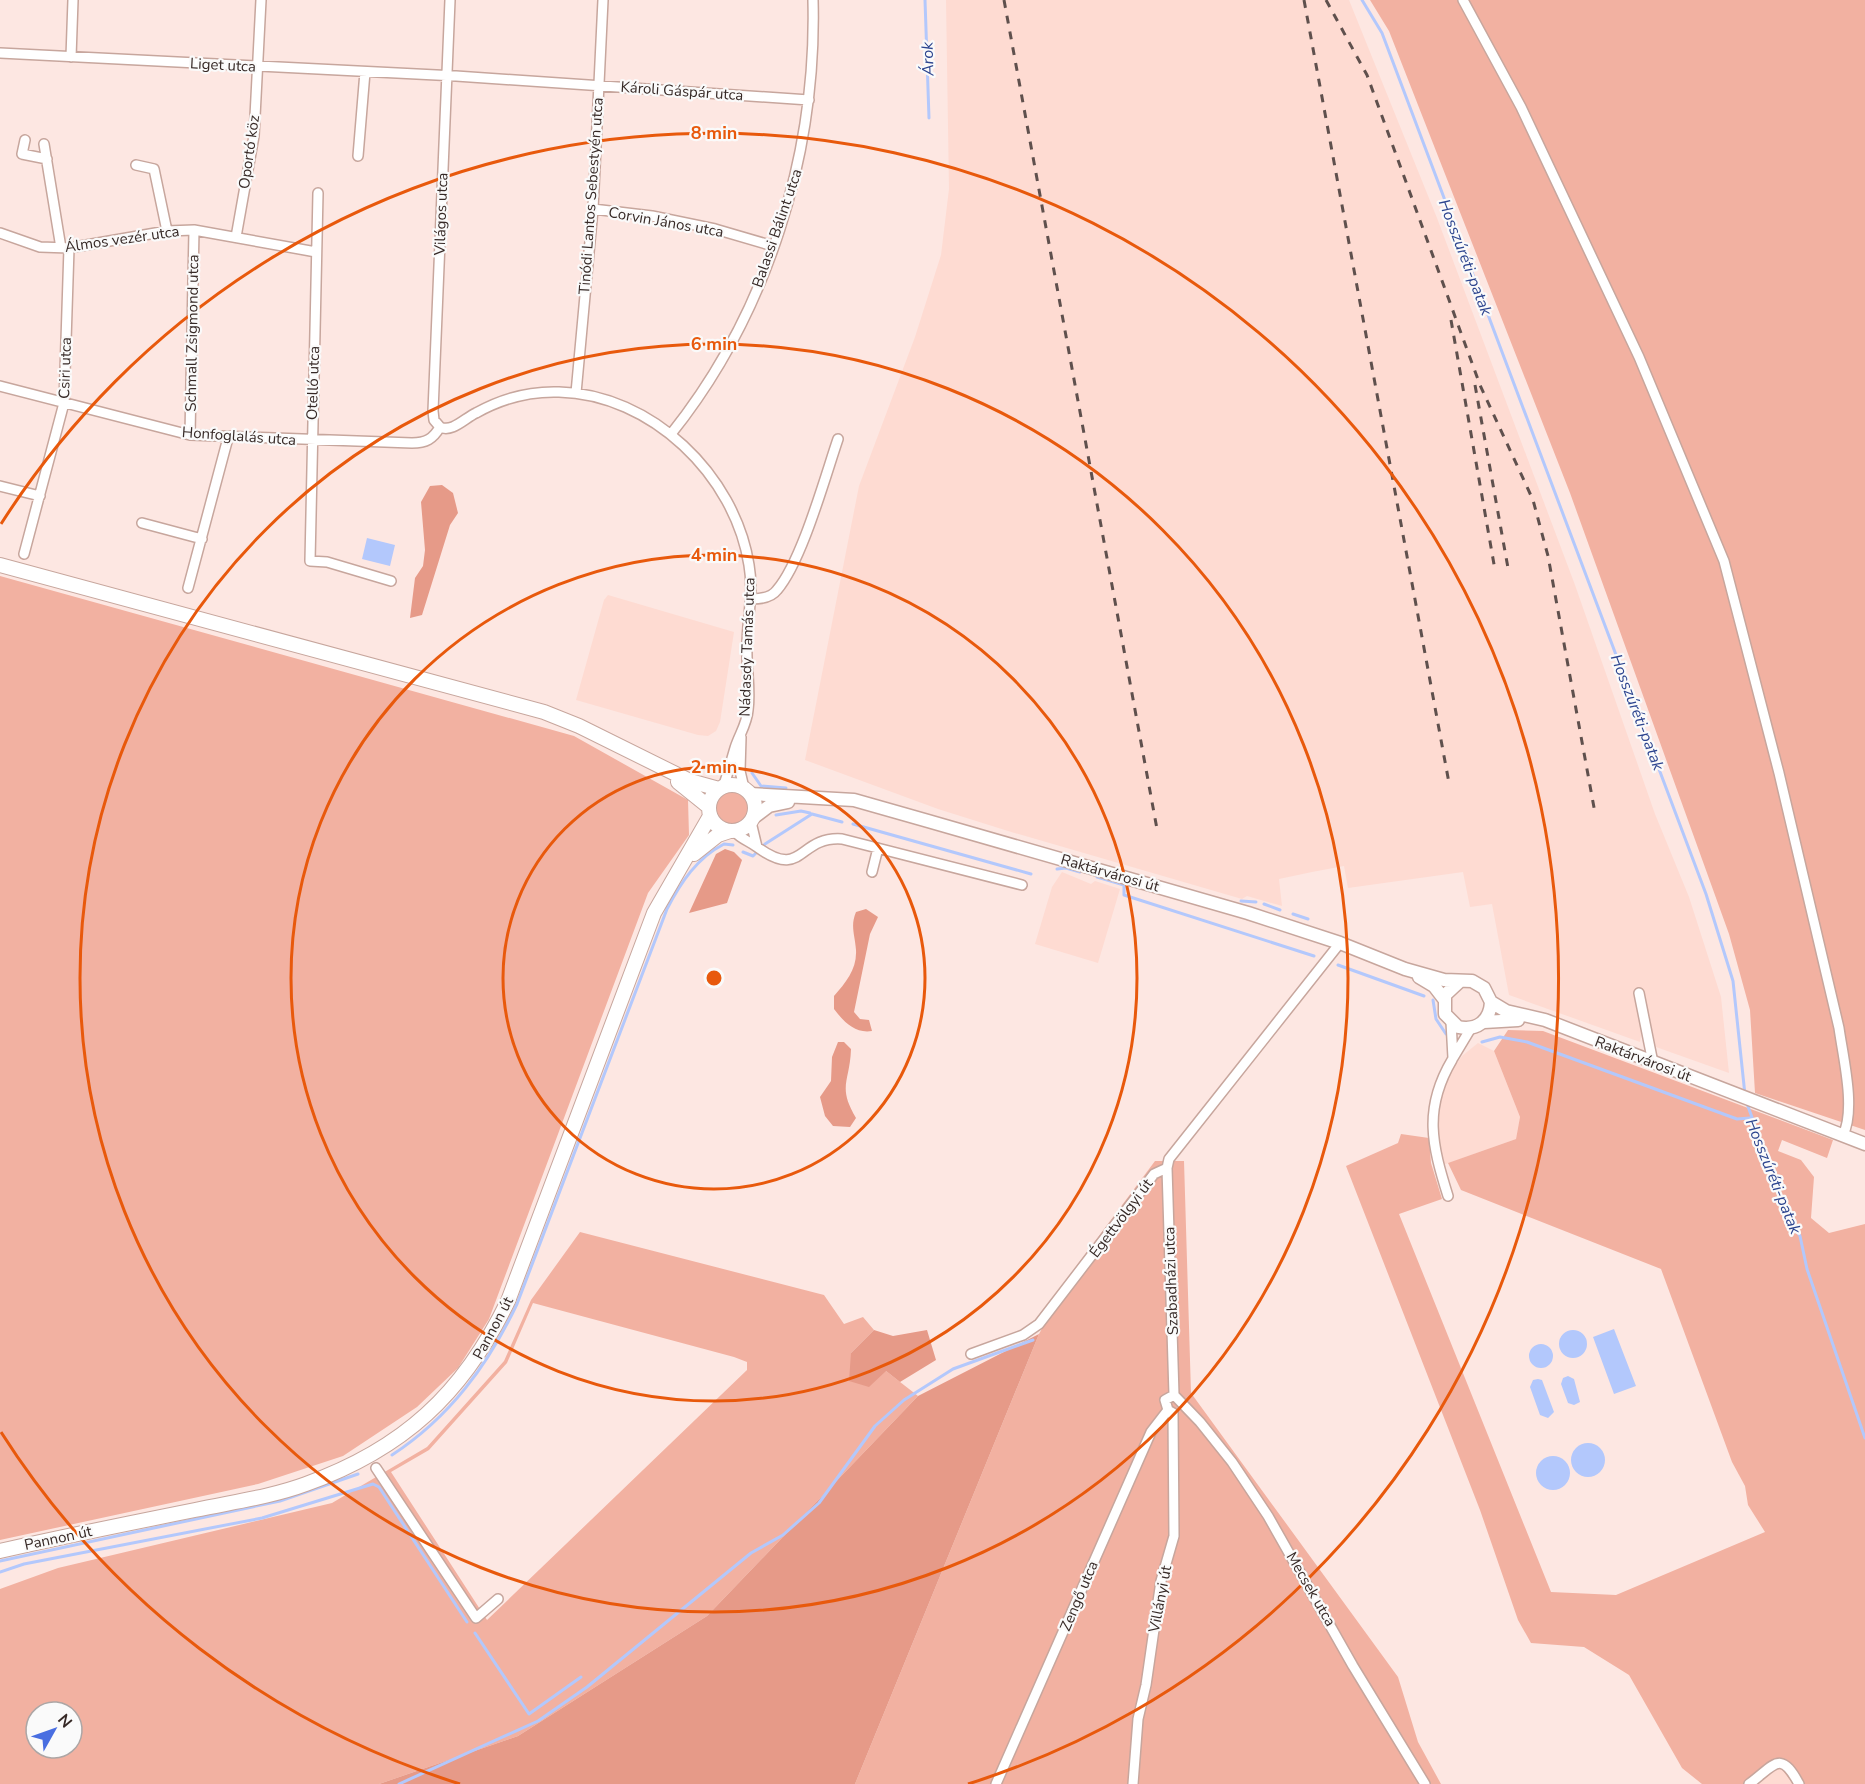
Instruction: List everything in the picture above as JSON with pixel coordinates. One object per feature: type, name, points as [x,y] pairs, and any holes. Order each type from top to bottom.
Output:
[{"type":"main road","points":[[0,565],[544,712],[579,726],[631,752],[688,789],[710,812],[718,826],[732,831]]},
{"type":"main road","name":"Raktárvárosi út","points":[[631,752],[698,784],[721,788],[734,785],[747,791]]},
{"type":"main road","points":[[710,812],[712,797],[721,788]]},
{"type":"main road","points":[[747,791],[755,803],[752,820]]},
{"type":"main road","name":"Pannon út","points":[[0,1551],[303,1485],[369,1457],[402,1434],[439,1403],[468,1371],[489,1340],[508,1301],[654,913],[710,812]]},
{"type":"main road","name":"Raktárvárosi út","points":[[732,831],[752,820]]},
{"type":"main road","name":"Pannon út","points":[[676,872],[705,844],[732,831]]},
{"type":"street","points":[[70,57],[74,0]]},
{"type":"street","name":"Oportó köz","points":[[236,237],[254,136],[261,0]]},
{"type":"street","name":"Világos utca","points":[[440,427],[434,420],[433,411],[450,0]]},
{"type":"street","name":"Tinódi Lantos Sebestyén utca","points":[[576,393],[593,209],[603,0]]},
{"type":"street","name":"Balassi Bálint utca","points":[[672,434],[714,372],[742,323],[773,246],[798,168],[810,100],[813,0]]},
{"type":"street","points":[[1463,0],[1521,107],[1639,357],[1730,576],[1839,1028],[1848,1104],[1848,1123],[1843,1135]]},
{"type":"street","name":"Liget utca","points":[[0,53],[447,77]]},
{"type":"street","points":[[358,156],[365,72]]},
{"type":"street","name":"Károli Gáspár utca","points":[[447,77],[598,84],[810,100]]},
{"type":"street","points":[[25,140],[22,154],[47,159]]},
{"type":"street","name":"Csiri utca","points":[[24,554],[64,403],[65,248],[44,144]]},
{"type":"street","points":[[136,165],[154,169],[167,231]]},
{"type":"street","name":"Otelló utca","points":[[318,193],[310,561],[327,562],[391,580]]},
{"type":"street","name":"Corvin János utca","points":[[593,209],[652,216],[715,229],[773,246]]},
{"type":"street","name":"Álmos vezér utca","points":[[0,233],[40,247],[65,248],[167,231],[194,230],[316,252]]},
{"type":"street","name":"Schmall Zsigmond utca","points":[[190,435],[194,230]]},
{"type":"street","name":"Honfoglalás utca","points":[[0,386],[190,435],[423,443],[434,436],[440,427]]},
{"type":"street","name":"Nádasdy Tamás utca","points":[[440,427],[450,428],[489,406],[514,398],[549,392],[576,393],[628,407],[672,434],[710,478],[732,513],[748,557],[752,598],[747,639],[748,712],[721,788]]},
{"type":"street","points":[[188,588],[228,438]]},
{"type":"street","points":[[752,598],[770,597],[787,573],[838,439]]},
{"type":"street","points":[[0,486],[39,496]]},
{"type":"street","points":[[142,523],[202,539]]},
{"type":"street","name":"Nádasdy Tamás utca","points":[[741,737],[740,771],[747,791]]},
{"type":"street","name":"Raktárvárosi út","points":[[747,791],[854,800],[1177,892],[1340,943],[1405,969],[1430,982],[1444,999],[1444,1009],[1451,1022]]},
{"type":"street","name":"Raktárvárosi út","points":[[752,820],[769,806],[810,797]]},
{"type":"street","points":[[752,820],[757,847]]},
{"type":"street","points":[[732,831],[765,854],[782,861],[796,858],[827,839],[842,839],[1022,885]]},
{"type":"street","points":[[872,872],[878,848]]},
{"type":"street","name":"Égettvölgyi út","points":[[971,1354],[1023,1335],[1040,1324],[1154,1174],[1167,1168],[1175,1149],[1340,943]]},
{"type":"street","name":"Raktárvárosi út","points":[[1405,969],[1458,982],[1472,981],[1481,985],[1491,1002],[1506,1011],[1545,1020],[1865,1144]]},
{"type":"street","points":[[1444,999],[1448,991],[1458,982]]},
{"type":"street","points":[[1639,993],[1653,1063]]},
{"type":"street","points":[[1484,1022],[1490,1011],[1491,1002]]},
{"type":"street","name":"Raktárvárosi út","points":[[1471,1028],[1484,1022],[1506,1019],[1555,1025]]},
{"type":"street","points":[[1451,1022],[1458,1027],[1471,1028],[1453,1058],[1451,1022]]},
{"type":"street","points":[[1448,1196],[1434,1147],[1432,1125],[1438,1084],[1452,1060]]},
{"type":"street","name":"Szabadházi utca","points":[[1167,1168],[1174,1395]]},
{"type":"street","points":[[1174,1395],[1165,1400],[1170,1412],[1181,1408],[1182,1404]]},
{"type":"street","name":"Mecsek utca","points":[[1174,1395],[1225,1454],[1268,1516],[1353,1666],[1425,1784]]},
{"type":"street","name":"Zengő utca","points":[[996,1784],[1147,1442],[1170,1412]]},
{"type":"street","name":"Villányi út","points":[[1133,1784],[1138,1719],[1161,1581],[1174,1536],[1170,1412]]},
{"type":"street","points":[[376,1468],[476,1618],[498,1599]]},
{"type":"street","points":[[1749,1784],[1777,1763],[1789,1766],[1799,1784]]},
{"type":"shaded area","points":[[946,0],[1349,0],[1437,218],[1575,585],[1655,814],[1689,897],[1721,997],[1729,1073],[1656,1047],[1643,989],[1635,991],[1642,1030],[1640,1042],[1509,995],[1492,904],[1470,907],[1463,872],[1348,888],[1344,866],[1312,872],[1279,879],[1282,906],[1247,896],[1242,899],[1008,831],[938,809],[805,760],[859,486],[915,337],[941,255],[949,189]]},
{"type":"shaded area","points":[[1370,0],[1865,0],[1865,1130],[1755,1093],[1750,1010],[1729,934],[1570,493],[1389,31]]},
{"type":"shaded area","points":[[442,485],[453,493],[458,513],[450,525],[422,615],[410,618],[415,578],[423,566],[425,550],[421,502],[430,486]]},
{"type":"shaded area","points":[[0,576],[574,736],[688,800],[689,835],[648,893],[489,1319],[458,1368],[417,1407],[343,1456],[258,1484],[0,1540]]},
{"type":"shaded area","points":[[608,595],[734,632],[720,722],[716,731],[708,736],[698,735],[576,700],[604,600]]},
{"type":"shaded area","points":[[732,791],[744,796],[749,808],[744,820],[732,825],[720,820],[715,808],[720,796]]},
{"type":"shaded area","points":[[725,849],[734,852],[742,860],[727,903],[689,913],[716,854]]},
{"type":"shaded area","points":[[1062,872],[1091,884],[1095,881],[1120,889],[1098,963],[1035,944],[1052,887]]},
{"type":"shaded area","points":[[866,909],[878,917],[870,934],[854,1012],[860,1019],[869,1020],[872,1031],[860,1031],[850,1026],[834,1009],[834,996],[853,969],[856,957],[854,917],[856,912]]},
{"type":"shaded area","points":[[1508,1030],[1543,1031],[1833,1140],[1827,1158],[1782,1140],[1778,1151],[1801,1160],[1814,1177],[1811,1218],[1829,1233],[1865,1224],[1865,1784],[1793,1784],[1777,1763],[1749,1784],[1702,1784],[1682,1768],[1629,1675],[1584,1647],[1531,1643],[1518,1620],[1480,1510],[1346,1166],[1398,1143],[1401,1134],[1429,1138],[1431,1163],[1442,1199],[1399,1214],[1551,1592],[1616,1595],[1765,1532],[1748,1505],[1745,1486],[1732,1462],[1661,1269],[1461,1190],[1448,1163],[1516,1139],[1520,1117],[1494,1051]]},
{"type":"shaded area","points":[[838,1042],[844,1042],[851,1049],[846,1091],[850,1107],[856,1118],[850,1127],[833,1126],[825,1116],[820,1097],[831,1081],[832,1057]]},
{"type":"shaded area","points":[[1478,1043],[1494,1051],[1520,1117],[1516,1139],[1443,1165],[1439,1152],[1437,1119],[1445,1080],[1462,1056]]},
{"type":"shaded area","points":[[1155,1161],[1184,1161],[1191,1393],[1398,1677],[1418,1742],[1441,1784],[855,1784],[1039,1334],[1078,1264]]},
{"type":"shaded area","points":[[580,1232],[824,1295],[844,1324],[863,1317],[874,1330],[851,1353],[886,1371],[918,1396],[707,1616],[518,1736],[379,1784],[0,1784],[0,1589],[58,1568],[332,1503],[427,1447],[504,1361],[531,1300]],"holes":[[[533,1303],[747,1362],[747,1370],[487,1620],[391,1472],[429,1450],[507,1363]]]},
{"type":"shaded area","points":[[874,1330],[893,1336],[927,1330],[936,1360],[900,1382],[886,1371],[869,1387],[849,1381],[851,1353]]},
{"type":"shaded area","points":[[1039,1334],[855,1784],[379,1784],[518,1736],[707,1616],[918,1396]]},
{"type":"shaded area","points":[[1777,1763],[1793,1784],[1750,1784]]},
{"type":"water","points":[[367,538],[395,545],[390,566],[362,559]]},
{"type":"water","points":[[1614,1329],[1636,1386],[1614,1394],[1593,1337]]},
{"type":"water","points":[[1573,1330],[1583,1334],[1587,1344],[1583,1354],[1573,1358],[1563,1354],[1559,1344],[1563,1334]]},
{"type":"water","points":[[1541,1344],[1546,1345],[1552,1351],[1552,1361],[1546,1367],[1541,1368],[1536,1367],[1530,1361],[1529,1356],[1530,1351],[1536,1345]]},
{"type":"water","points":[[1568,1376],[1574,1379],[1580,1402],[1574,1405],[1568,1403],[1561,1384],[1563,1378]]},
{"type":"water","points":[[1533,1380],[1542,1380],[1554,1412],[1548,1418],[1540,1415],[1530,1387]]},
{"type":"water","points":[[1588,1443],[1600,1448],[1605,1460],[1600,1472],[1588,1477],[1576,1472],[1571,1460],[1576,1448]]},
{"type":"water","points":[[1553,1456],[1565,1461],[1570,1473],[1565,1485],[1553,1490],[1541,1485],[1536,1473],[1541,1461]]},
{"type":"waterway","name":"Árok","points":[[925,0],[929,118]]},
{"type":"waterway","name":"Hosszúréti-patak","points":[[1362,0],[1382,33],[1706,894],[1733,981],[1745,1095]]},
{"type":"waterway","points":[[752,773],[761,786],[786,788]]},
{"type":"waterway","points":[[776,815],[801,811],[810,813]]},
{"type":"waterway","points":[[743,852],[753,856],[765,844],[812,814],[842,822]]},
{"type":"waterway","points":[[853,824],[1031,874]]},
{"type":"waterway","points":[[392,1455],[413,1440],[449,1407],[480,1369],[506,1326],[517,1304],[667,909],[684,880],[706,856],[724,844],[733,845]]},
{"type":"waterway","points":[[1057,869],[1066,868],[1080,872]]},
{"type":"waterway","points":[[1097,877],[1124,885],[1124,895],[1314,956]]},
{"type":"waterway","points":[[1241,901],[1256,902]]},
{"type":"waterway","points":[[1264,904],[1280,910]]},
{"type":"waterway","points":[[1293,914],[1308,919]]},
{"type":"waterway","points":[[1338,965],[1424,996]]},
{"type":"waterway","points":[[1433,1000],[1436,1019],[1446,1034]]},
{"type":"waterway","points":[[1482,1042],[1500,1037],[1527,1042],[1737,1119],[1750,1118]]},
{"type":"waterway","name":"Hosszúréti-patak","points":[[1746,1101],[1786,1210],[1800,1236],[1807,1269],[1865,1438]]},
{"type":"waterway","points":[[399,1784],[538,1721],[587,1687],[751,1553],[783,1535],[819,1503],[875,1426],[904,1400],[953,1369],[1033,1340]]},
{"type":"waterway","points":[[0,1561],[280,1501],[358,1474]]},
{"type":"waterway","points":[[0,1572],[24,1564],[262,1518],[373,1484],[379,1487],[467,1622]]},
{"type":"waterway","points":[[475,1633],[529,1714],[581,1677]]},
{"type":"railway","points":[[1004,0],[1157,829]]},
{"type":"railway","points":[[1304,0],[1449,783]]},
{"type":"railway","points":[[1326,0],[1367,75],[1480,385],[1533,500],[1548,556],[1595,813]]},
{"type":"railway","points":[[1451,320],[1495,570]]},
{"type":"railway","points":[[1475,385],[1508,568]]}]
